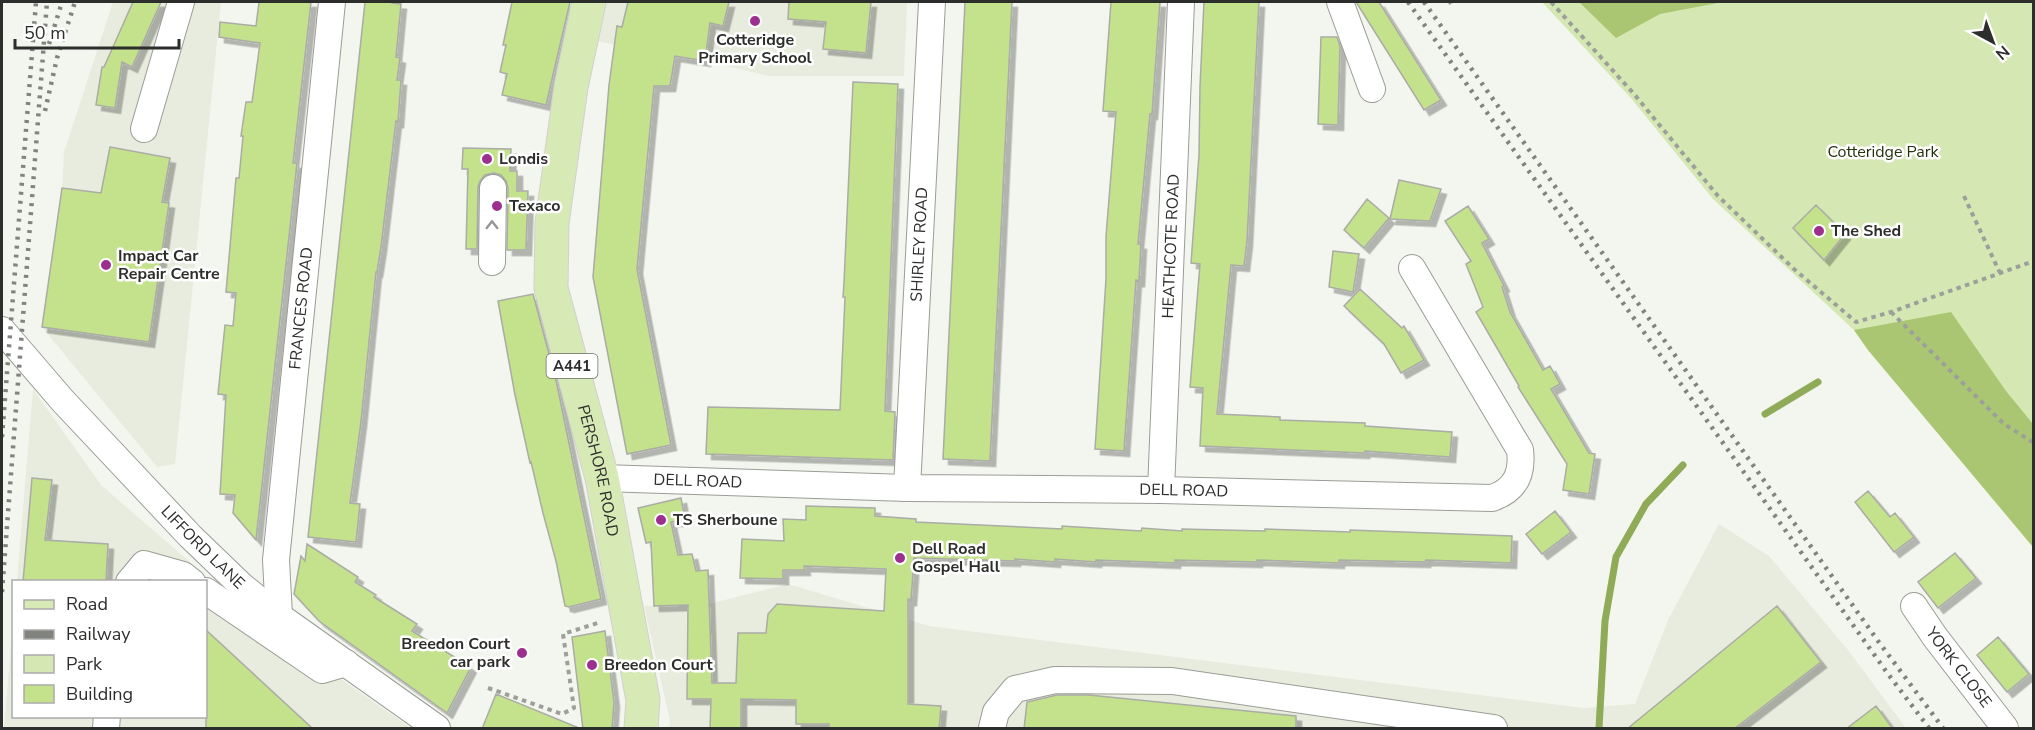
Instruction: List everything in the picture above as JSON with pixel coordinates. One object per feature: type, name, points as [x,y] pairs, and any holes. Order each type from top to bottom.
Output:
[{"type":"main road","name":"PERSHORE ROAD","points":[[589,2],[571,87],[552,223],[551,288],[602,478],[643,700],[641,729]]},
{"type":"street","points":[[144,129],[181,2]]},
{"type":"street","name":"FRANCES ROAD","points":[[279,616],[276,560],[332,2]]},
{"type":"street","name":"SHIRLEY ROAD","points":[[907,488],[932,2]]},
{"type":"street","name":"HEATHCOTE ROAD","points":[[1161,490],[1181,2]]},
{"type":"street","points":[[1340,2],[1372,89]]},
{"type":"street","points":[[492,262],[493,188]]},
{"type":"street","name":"DELL ROAD","points":[[602,478],[907,488],[1161,490],[1492,498],[1504,494],[1514,486],[1522,463],[1520,450],[1412,268]]},
{"type":"street","name":"LIFFORD LANE","points":[[2,330],[63,401],[190,536],[242,586],[279,616],[437,729]]},
{"type":"street","points":[[131,580],[144,564],[183,575],[189,580]]},
{"type":"street","points":[[207,592],[322,670],[346,663]]},
{"type":"street","name":"YORK CLOSE","points":[[1914,606],[1935,638],[2004,729]]},
{"type":"street","points":[[992,729],[996,712],[1015,689],[1055,680],[1172,681],[1494,729]]},
{"type":"path","points":[[1551,2],[1634,94],[1718,196],[1794,269],[1856,322],[1891,312],[2034,261]]},
{"type":"path","points":[[1964,196],[2000,273]]},
{"type":"path","points":[[1891,312],[2004,424],[2034,443]]},
{"type":"path","points":[[488,688],[562,714],[574,708],[564,634],[601,622]]},
{"type":"shaded area","points":[[113,2],[221,2],[175,464],[157,467],[42,327],[62,188],[64,152]]},
{"type":"shaded area","name":"Cotteridge Primary School","points":[[607,2],[907,2],[904,76],[769,76],[705,61],[598,41]]},
{"type":"shaded area","points":[[33,389],[101,485],[258,621],[411,728],[4,728],[12,632],[12,718],[207,718],[207,580],[17,580]]},
{"type":"shaded area","points":[[1719,524],[1769,556],[1848,650],[1906,728],[669,728],[670,721],[644,606],[709,604],[788,584],[929,626],[1584,708],[1635,704],[1668,620]]},
{"type":"green space","name":"Cotteridge Park","points":[[1542,2],[2033,2],[2033,547],[1868,350],[1854,330],[1713,199],[1630,97]]},
{"type":"green space","points":[[1579,2],[1723,2],[1660,14],[1616,38]]},
{"type":"green space","points":[[1951,312],[2006,391],[2033,424],[2033,547],[1868,350],[1854,330]]},
{"type":"building","points":[[133,2],[161,2],[132,67],[122,62],[115,108],[96,105],[102,67],[104,67]]},
{"type":"building","points":[[259,2],[311,2],[293,163],[297,163],[256,540],[233,513],[235,495],[220,494],[226,395],[218,394],[225,325],[233,326],[236,293],[226,292],[236,178],[239,178],[243,136],[241,136],[246,102],[252,102],[260,43],[219,37],[220,22],[256,26]]},
{"type":"building","points":[[365,2],[401,4],[396,57],[400,58],[397,80],[401,80],[398,122],[396,121],[376,272],[361,422],[350,503],[360,504],[356,542],[308,537]]},
{"type":"building","points":[[512,2],[570,2],[546,105],[502,95],[507,74],[500,72]]},
{"type":"building","points":[[628,2],[729,2],[723,26],[710,23],[705,61],[675,56],[670,86],[654,86],[637,269],[671,445],[627,454],[593,277],[609,85],[617,26],[622,27]]},
{"type":"building","points":[[789,2],[871,2],[866,53],[823,49],[826,22],[788,19]]},
{"type":"building","points":[[965,2],[1012,2],[990,461],[943,459]]},
{"type":"building","points":[[1111,2],[1160,2],[1152,114],[1150,114],[1138,244],[1141,244],[1139,281],[1136,280],[1124,451],[1095,449],[1106,279],[1106,236],[1116,112],[1103,111]]},
{"type":"building","points":[[1204,2],[1259,2],[1247,241],[1244,266],[1231,265],[1217,414],[1280,417],[1280,420],[1365,423],[1365,426],[1452,432],[1450,457],[1365,451],[1364,453],[1200,446],[1203,388],[1190,387],[1200,264],[1191,263],[1199,155]]},
{"type":"building","points":[[1356,2],[1379,2],[1441,100],[1424,110]]},
{"type":"building","points":[[1321,37],[1337,37],[1340,46],[1338,125],[1318,124]]},
{"type":"building","points":[[853,82],[898,84],[885,411],[895,412],[893,460],[706,454],[708,407],[840,410]]},
{"type":"building","name":"Impact Car Repair Centre","points":[[110,147],[170,158],[162,202],[169,203],[149,342],[42,327],[62,188],[101,193]]},
{"type":"building","points":[[463,148],[511,149],[510,171],[517,171],[517,191],[528,191],[526,250],[507,250],[508,188],[501,175],[494,173],[485,175],[480,181],[477,249],[466,249],[468,169],[462,169]]},
{"type":"building","points":[[1399,180],[1441,189],[1430,221],[1390,219]]},
{"type":"building","points":[[1367,199],[1389,218],[1364,248],[1344,230]]},
{"type":"building","name":"The Shed","points":[[1816,205],[1845,234],[1824,260],[1793,228]]},
{"type":"building","points":[[1468,206],[1489,239],[1482,243],[1504,286],[1502,287],[1510,312],[1543,370],[1550,366],[1560,384],[1551,389],[1589,453],[1595,454],[1589,494],[1563,490],[1567,464],[1518,387],[1476,312],[1483,307],[1466,264],[1471,261],[1445,221]]},
{"type":"building","points":[[1333,251],[1359,254],[1353,292],[1329,287]]},
{"type":"building","points":[[1360,289],[1402,328],[1404,326],[1424,360],[1401,373],[1384,344],[1344,306]]},
{"type":"building","points":[[533,294],[556,380],[601,599],[569,607],[565,606],[556,561],[530,463],[498,301]]},
{"type":"building","points":[[32,478],[52,480],[45,540],[108,544],[106,580],[23,580]]},
{"type":"building","points":[[1868,491],[1890,517],[1895,513],[1914,537],[1894,552],[1855,502]]},
{"type":"building","points":[[681,498],[685,519],[671,522],[678,555],[692,554],[696,571],[708,570],[712,683],[736,683],[738,633],[766,633],[768,614],[777,604],[884,611],[886,569],[804,566],[805,570],[783,570],[783,579],[740,578],[742,539],[784,541],[783,519],[806,520],[806,506],[875,508],[875,516],[916,519],[916,522],[1062,529],[1062,526],[1141,531],[1142,528],[1182,531],[1182,529],[1265,531],[1265,529],[1350,532],[1350,530],[1512,536],[1511,563],[1426,560],[1425,562],[1339,560],[1339,563],[1175,560],[1175,563],[1055,559],[1055,562],[1015,559],[1015,561],[914,558],[911,600],[908,599],[908,704],[941,706],[939,729],[829,729],[829,724],[796,724],[796,700],[741,699],[741,729],[710,729],[711,699],[687,699],[688,605],[654,606],[651,542],[646,543],[638,508]]},
{"type":"building","points":[[1555,511],[1571,532],[1542,554],[1526,534]]},
{"type":"building","points":[[307,544],[358,577],[355,582],[376,595],[374,597],[417,624],[412,631],[471,667],[447,713],[319,621],[294,594],[301,556],[305,561]]},
{"type":"building","points":[[1955,553],[1976,578],[1938,608],[1918,582]]},
{"type":"building","points":[[1777,606],[1821,662],[1734,729],[1627,729]]},
{"type":"building","points":[[207,631],[313,729],[206,729]]},
{"type":"building","name":"Breedon Court","points":[[605,631],[614,702],[612,729],[583,729],[572,637]]},
{"type":"building","points":[[1998,637],[2029,674],[2007,692],[1977,655]]},
{"type":"building","points":[[496,694],[579,728],[579,729],[482,729]]},
{"type":"building","points":[[1057,695],[1089,695],[1296,716],[1296,729],[1024,729],[1027,702]]},
{"type":"building","points":[[1876,706],[1893,729],[1846,729]]},
{"type":"waterway","points":[[1765,414],[1818,382]]},
{"type":"waterway","points":[[1599,728],[1605,621],[1616,557],[1646,504],[1683,465]]},
{"type":"railway","points":[[2,437],[36,2]]},
{"type":"railway","points":[[2,592],[47,2]]},
{"type":"railway","points":[[49,44],[62,2]]},
{"type":"railway","points":[[45,111],[57,58],[75,2]]},
{"type":"railway","points":[[1408,2],[1888,674],[1929,728]]},
{"type":"railway","points":[[1424,2],[1878,641],[1943,728]]},
{"type":"place","name":"Cotteridge Primary School","points":[[755,21]]},
{"type":"place","name":"Londis","points":[[487,159]]},
{"type":"place","name":"Texaco","points":[[497,206]]},
{"type":"place","name":"The Shed","points":[[1819,231]]},
{"type":"place","name":"Impact Car Repair Centre","points":[[106,265]]},
{"type":"place","name":"TS Sherboune","points":[[661,520]]},
{"type":"place","name":"Dell Road Gospel Hall","points":[[900,558]]},
{"type":"place","name":"Breedon Court car park","points":[[522,653]]},
{"type":"place","name":"Breedon Court","points":[[592,665]]}]
